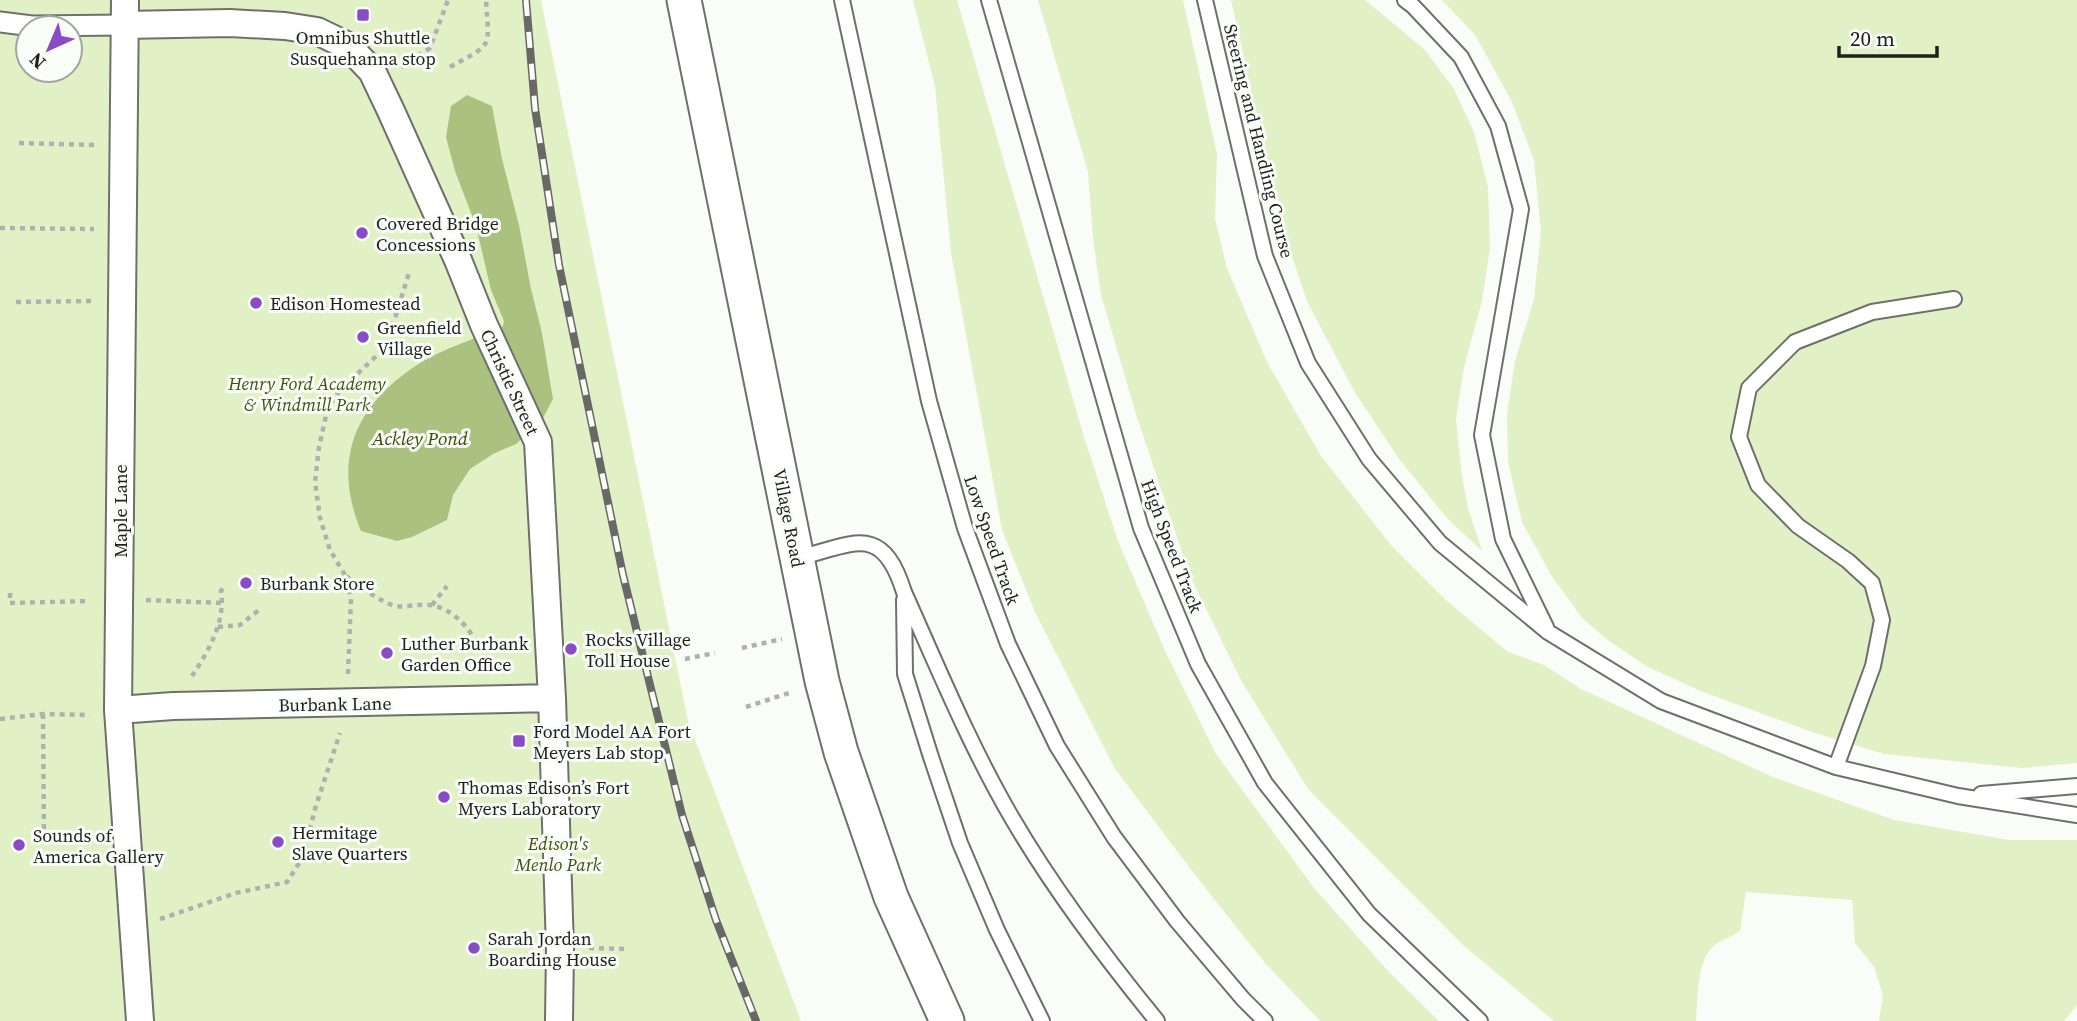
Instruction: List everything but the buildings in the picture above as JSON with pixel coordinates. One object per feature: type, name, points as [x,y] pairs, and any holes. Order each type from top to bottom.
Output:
[{"type":"street","name":"Village Road","points":[[684,0],[822,681],[841,752],[887,886],[947,1021]]},
{"type":"street","points":[[0,22],[32,26],[125,13]]},
{"type":"street","name":"Maple Lane","points":[[125,13],[118,710],[140,1021]]},
{"type":"street","name":"Christie Street","points":[[125,13],[285,26],[317,31],[348,46],[372,71],[387,102],[538,442],[552,698],[560,948],[559,1021]]},
{"type":"street","name":"Burbank Lane","points":[[118,710],[173,706],[552,698]]},
{"type":"lane","name":"Low Speed Track","points":[[842,0],[929,401],[965,528],[1008,644],[1057,746],[1114,837],[1177,921],[1265,1021]]},
{"type":"lane","name":"High Speed Track","points":[[989,0],[1141,527],[1198,664],[1265,783],[1369,914],[1480,1021]]},
{"type":"lane","name":"Steering and Handling Course","points":[[1205,0],[1265,256],[1308,363],[1369,459],[1440,543],[1548,632],[1661,701],[1836,767],[1958,796],[2077,815]]},
{"type":"lane","points":[[1405,0],[1461,57],[1498,126],[1521,209],[1482,435],[1503,539],[1548,632]]},
{"type":"lane","points":[[1836,767],[1874,666],[1882,620],[1872,583],[1849,561],[1798,526],[1758,485],[1739,437],[1749,388],[1795,342],[1872,312],[1954,299]]},
{"type":"lane","points":[[798,558],[860,542],[875,545],[889,557],[899,573],[904,592],[971,738],[1011,816],[1057,891],[1108,962],[1157,1021]]},
{"type":"lane","points":[[904,592],[905,674],[931,757],[960,843],[997,930],[1042,1021]]},
{"type":"lane","points":[[1958,796],[2077,786]]},
{"type":"path","points":[[399,68],[430,48],[448,0]]},
{"type":"path","points":[[450,67],[483,49],[488,40],[486,0]]},
{"type":"path","points":[[19,142],[102,145]]},
{"type":"path","points":[[0,228],[123,228]]},
{"type":"path","points":[[348,675],[351,598],[345,575],[330,550],[320,518],[315,482],[322,433],[328,407],[340,390],[386,347],[409,273]]},
{"type":"path","points":[[16,302],[100,301]]},
{"type":"path","points":[[345,575],[367,592],[395,606],[432,605],[450,614],[469,628],[498,681]]},
{"type":"path","points":[[191,678],[218,627],[223,603],[221,591],[225,586]]},
{"type":"path","points":[[432,605],[447,586]]},
{"type":"path","points":[[10,593],[10,603],[100,600]]},
{"type":"path","points":[[144,600],[223,603]]},
{"type":"path","points":[[218,627],[240,625],[259,610]]},
{"type":"path","points":[[742,648],[790,638]]},
{"type":"path","points":[[684,659],[715,653]]},
{"type":"path","points":[[746,707],[822,681]]},
{"type":"path","points":[[0,719],[43,714],[98,715],[118,710]]},
{"type":"path","points":[[43,714],[41,840],[106,836]]},
{"type":"path","points":[[148,923],[236,892],[287,881],[303,857],[341,725]]},
{"type":"green space","name":"Henry Ford Academy & Windmill Park","points":[[0,0],[541,0],[688,721],[801,1021],[0,1021]]},
{"type":"green space","points":[[913,0],[957,0],[1084,437],[1118,541],[1166,653],[1216,754],[1314,888],[1389,972],[1439,1021],[1320,1021],[1265,963],[1115,769],[1035,612],[1002,530],[951,253],[935,86]]},
{"type":"green space","points":[[1038,0],[1183,0],[1217,154],[1215,219],[1227,268],[1267,362],[1321,456],[1391,545],[1447,601],[1508,652],[1544,665],[1581,689],[1773,777],[1894,820],[2009,840],[2077,840],[2077,1005],[2064,1021],[1879,1021],[1883,996],[1874,967],[1855,943],[1852,900],[1746,892],[1740,931],[1715,945],[1704,960],[1699,980],[1696,1021],[1554,1021],[1463,945],[1308,789],[1242,682],[1190,576],[1136,414],[1101,295],[1088,172]]},
{"type":"green space","points":[[1231,0],[1365,0],[1425,50],[1454,89],[1474,132],[1488,187],[1490,248],[1482,301],[1464,367],[1456,419],[1468,508],[1482,551],[1447,518],[1399,459],[1354,391],[1307,301],[1281,224]]},
{"type":"green space","points":[[1442,0],[2077,0],[2077,763],[2022,768],[1884,754],[1815,733],[1698,690],[1646,666],[1583,619],[1551,575],[1522,522],[1508,462],[1507,414],[1515,361],[1534,299],[1541,231],[1534,160],[1512,102],[1475,35]]},
{"type":"water","name":"Ackley Pond","points":[[467,95],[492,106],[542,333],[553,399],[543,418],[516,444],[493,454],[470,469],[453,495],[447,520],[412,537],[397,541],[361,531],[353,506],[349,461],[353,440],[362,421],[374,402],[411,369],[444,351],[503,326],[504,321],[491,290],[476,226],[455,171],[446,137],[451,106]]},
{"type":"railway","points":[[526,0],[535,108],[559,265],[623,575],[682,815],[716,920],[756,1021]]},
{"type":"place","name":"Omnibus Shuttle Susquehanna stop","points":[[363,15]]},
{"type":"place","name":"Covered Bridge Concessions","points":[[362,233]]},
{"type":"place","name":"Edison Homestead","points":[[256,303]]},
{"type":"place","name":"Greenfield Village","points":[[363,337]]},
{"type":"place","name":"Burbank Store","points":[[246,583]]},
{"type":"place","name":"Rocks Village Toll House","points":[[571,649]]},
{"type":"place","name":"Luther Burbank Garden Office","points":[[387,653]]},
{"type":"place","name":"Ford Model AA Fort Meyers Lab stop","points":[[519,741]]},
{"type":"place","name":"Thomas Edison’s Fort Myers Laboratory","points":[[444,797]]},
{"type":"place","name":"Hermitage Slave Quarters","points":[[278,842]]},
{"type":"place","name":"Sounds of America Gallery","points":[[19,845]]},
{"type":"place","name":"Sarah Jordan Boarding House","points":[[474,948]]},
{"type":"park label","name":"Edison's Menlo Park","points":[[558,853]]}]
